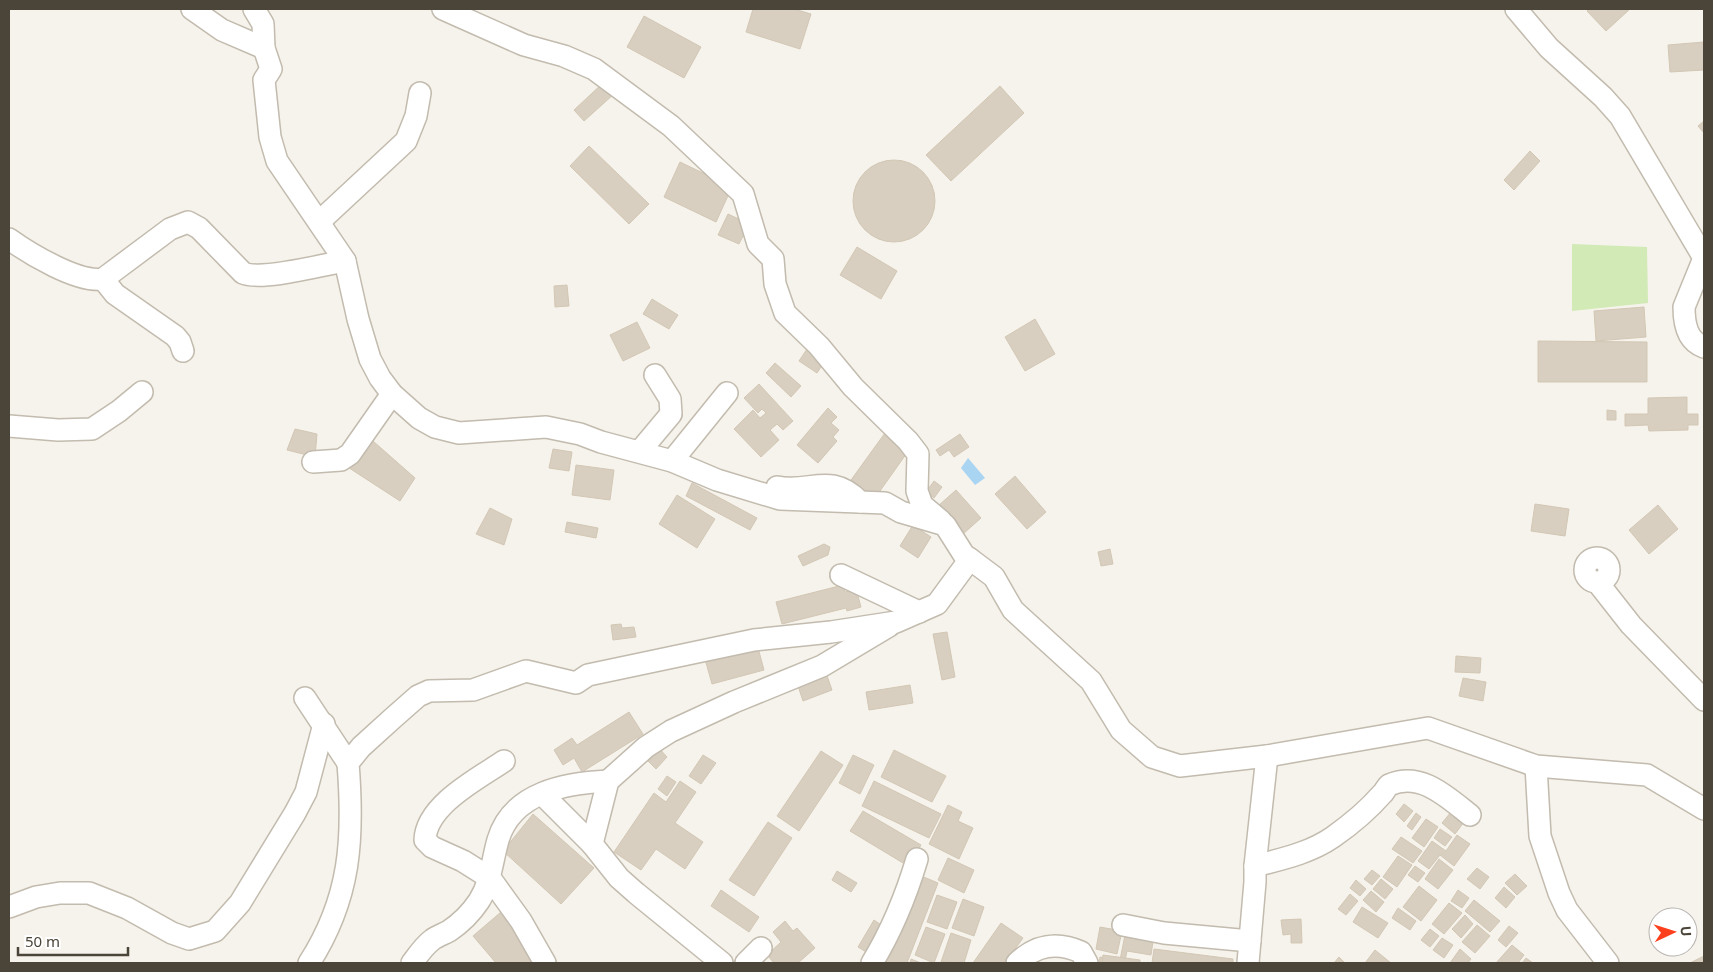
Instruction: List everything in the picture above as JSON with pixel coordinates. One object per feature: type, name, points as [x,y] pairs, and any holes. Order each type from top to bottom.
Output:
[{"type":"street","points":[[192,9],[222,30],[264,48]]},
{"type":"street","points":[[254,9],[263,24],[264,48],[271,69],[264,80],[272,150],[283,173],[320,221],[345,261],[358,319],[370,359],[392,394],[419,418],[448,431],[459,433],[546,427],[580,434],[601,442],[640,451],[672,461],[717,480],[780,499],[885,504],[901,512],[945,525]]},
{"type":"street","points":[[443,9],[524,45],[564,56],[594,69],[671,126],[743,194],[758,244],[773,260],[775,284],[785,313],[819,346],[853,387],[908,441],[918,454],[917,491],[922,506],[945,525],[964,555],[994,577],[1013,610],[1091,681],[1121,730],[1152,757],[1180,766],[1267,756],[1428,728],[1536,766],[1647,775],[1704,810]]},
{"type":"street","points":[[1516,9],[1549,48],[1620,116],[1704,258],[1684,307],[1688,333],[1704,347]]},
{"type":"street","points":[[320,221],[406,141],[416,116],[420,94]]},
{"type":"street","points":[[9,239],[44,260],[86,279],[103,279],[170,229],[188,222],[199,228],[243,273],[249,276],[266,275],[345,261]]},
{"type":"street","points":[[103,279],[115,294],[175,336],[180,342],[183,352]]},
{"type":"street","points":[[640,451],[671,414],[670,399],[655,375]]},
{"type":"street","points":[[9,426],[58,430],[92,429],[119,412],[142,392]]},
{"type":"street","points":[[672,461],[727,393]]},
{"type":"street","points":[[313,462],[341,460],[350,454],[392,394]]},
{"type":"street","points":[[592,844],[608,781],[660,737],[734,702],[822,666],[896,622],[937,604],[970,559]]},
{"type":"street","points":[[841,575],[919,612]]},
{"type":"street","points":[[1598,583],[1631,626],[1704,700]]},
{"type":"street","points":[[348,763],[361,746],[399,712],[418,696],[429,691],[473,690],[526,671],[576,682],[588,675],[754,640],[831,632],[896,622]]},
{"type":"street","points":[[305,698],[324,724],[348,763],[351,820],[348,868],[333,917],[321,945],[310,963]]},
{"type":"street","points":[[9,907],[36,897],[60,893],[89,893],[127,908],[172,934],[189,939],[215,931],[240,903],[295,813],[306,792],[324,724]]},
{"type":"street","points":[[1248,963],[1255,866],[1267,756]]},
{"type":"street","points":[[504,760],[454,794],[443,806],[426,832],[425,840],[432,847],[463,861],[490,878],[521,921],[545,963]]},
{"type":"street","points":[[1536,766],[1540,836],[1559,893],[1567,910],[1608,963]]},
{"type":"street","points":[[1255,866],[1306,851],[1322,844],[1343,829],[1382,795],[1388,786],[1402,782],[1412,780],[1426,784],[1470,815]]},
{"type":"street","points":[[412,963],[432,940],[460,924],[470,914],[487,887],[498,842],[506,822],[523,805],[542,794],[570,784],[608,781]]},
{"type":"street","points":[[542,794],[592,844],[630,888],[722,963]]},
{"type":"street","points":[[872,963],[894,922],[917,859]]},
{"type":"street","points":[[1123,925],[1164,933],[1250,941]]},
{"type":"street","points":[[1017,963],[1036,948],[1056,946],[1081,952],[1087,963]]},
{"type":"street","points":[[746,963],[761,948]]},
{"type":"green space","points":[[1572,244],[1647,247],[1648,303],[1572,311]]},
{"type":"water","points":[[968,458],[985,478],[975,485],[961,468]]},
{"type":"building","points":[[753,9],[794,9],[811,14],[800,49],[746,32]]},
{"type":"building","points":[[1589,9],[1630,9],[1606,31],[1587,11]]},
{"type":"building","points":[[644,16],[701,47],[684,78],[627,47]]},
{"type":"building","points":[[1704,42],[1704,70],[1670,72],[1668,45]]},
{"type":"building","points":[[604,82],[614,94],[584,121],[574,110]]},
{"type":"building","points":[[1000,86],[1024,113],[951,181],[926,155]]},
{"type":"building","points":[[1704,121],[1704,133],[1698,126]]},
{"type":"building","points":[[589,146],[649,204],[629,224],[570,166]]},
{"type":"building","points":[[1530,151],[1540,161],[1514,190],[1504,180]]},
{"type":"building","points":[[894,160],[910,163],[923,172],[932,185],[935,201],[932,217],[923,230],[910,239],[894,242],[878,239],[865,230],[856,217],[853,201],[856,185],[865,172],[878,163]]},
{"type":"building","points":[[680,162],[732,187],[716,222],[664,197]]},
{"type":"building","points":[[728,214],[749,224],[739,244],[718,235]]},
{"type":"building","points":[[857,247],[897,271],[881,299],[840,275]]},
{"type":"building","points":[[567,285],[569,306],[555,307],[554,286]]},
{"type":"building","points":[[652,299],[678,315],[669,329],[643,314]]},
{"type":"building","points":[[1644,307],[1646,337],[1596,341],[1594,311]]},
{"type":"building","points":[[1035,319],[1055,354],[1025,371],[1005,337]]},
{"type":"building","points":[[637,322],[650,348],[623,361],[610,335]]},
{"type":"building","points":[[1538,341],[1647,342],[1647,382],[1538,382]]},
{"type":"building","points":[[809,346],[827,358],[817,373],[799,361]]},
{"type":"building","points":[[775,363],[801,386],[791,397],[766,373]]},
{"type":"building","points":[[759,384],[793,421],[783,430],[777,424],[770,430],[779,440],[761,457],[734,429],[753,410],[760,418],[766,413],[762,409],[758,413],[744,398]]},
{"type":"building","points":[[1687,397],[1687,414],[1698,414],[1698,425],[1688,425],[1688,430],[1649,431],[1648,425],[1625,426],[1625,414],[1648,414],[1648,398]]},
{"type":"building","points":[[828,408],[837,417],[831,423],[839,430],[833,437],[837,441],[818,463],[797,445]]},
{"type":"building","points":[[1607,410],[1616,411],[1616,420],[1607,420]]},
{"type":"building","points":[[295,429],[317,434],[315,457],[287,450]]},
{"type":"building","points":[[885,433],[909,450],[875,498],[851,480]]},
{"type":"building","points":[[365,434],[415,478],[400,501],[343,464]]},
{"type":"building","points":[[960,434],[969,447],[954,457],[949,450],[940,456],[936,450]]},
{"type":"building","points":[[553,449],[572,452],[569,471],[549,468]]},
{"type":"building","points":[[576,465],[614,470],[610,500],[572,495]]},
{"type":"building","points":[[1015,476],[1046,512],[1027,529],[995,494]]},
{"type":"building","points":[[934,481],[942,487],[934,498],[926,492]]},
{"type":"building","points":[[692,483],[757,518],[750,530],[686,496]]},
{"type":"building","points":[[956,490],[981,518],[963,534],[938,506]]},
{"type":"building","points":[[677,495],[715,519],[697,548],[659,524]]},
{"type":"building","points":[[1535,504],[1569,509],[1565,536],[1531,531]]},
{"type":"building","points":[[1658,505],[1678,529],[1649,554],[1629,530]]},
{"type":"building","points":[[490,508],[512,519],[504,545],[476,534]]},
{"type":"building","points":[[567,522],[598,528],[596,538],[565,532]]},
{"type":"building","points":[[913,525],[931,537],[918,558],[900,546]]},
{"type":"building","points":[[824,544],[830,547],[828,555],[803,566],[798,556]]},
{"type":"building","points":[[1110,549],[1113,564],[1101,566],[1098,552]]},
{"type":"building","points":[[843,585],[845,592],[856,589],[861,607],[847,611],[846,608],[782,624],[776,602]]},
{"type":"building","points":[[621,624],[622,628],[634,627],[636,637],[613,640],[611,625]]},
{"type":"building","points":[[947,632],[955,677],[942,680],[933,634]]},
{"type":"building","points":[[757,644],[764,670],[712,684],[705,659]]},
{"type":"building","points":[[1456,656],[1481,658],[1480,673],[1455,672]]},
{"type":"building","points":[[826,673],[832,690],[803,701],[797,683]]},
{"type":"building","points":[[1463,678],[1486,682],[1483,701],[1459,696]]},
{"type":"building","points":[[910,685],[913,703],[869,710],[866,692]]},
{"type":"building","points":[[629,712],[643,734],[582,772],[574,758],[563,765],[554,750],[572,738],[577,745]]},
{"type":"building","points":[[658,747],[667,757],[656,769],[646,759]]},
{"type":"building","points":[[894,750],[946,776],[932,802],[881,777]]},
{"type":"building","points":[[821,751],[843,765],[799,831],[777,816]]},
{"type":"building","points":[[703,755],[716,763],[701,784],[689,776]]},
{"type":"building","points":[[853,755],[874,765],[860,794],[839,783]]},
{"type":"building","points":[[667,776],[676,782],[667,796],[658,789]]},
{"type":"building","points":[[680,781],[696,792],[675,823],[703,842],[685,869],[656,849],[641,870],[614,852],[654,793],[666,802]]},
{"type":"building","points":[[874,781],[941,814],[929,838],[862,806]]},
{"type":"building","points":[[1404,804],[1413,811],[1404,822],[1396,814]]},
{"type":"building","points":[[948,805],[962,812],[958,821],[973,828],[959,859],[929,844]]},
{"type":"building","points":[[863,811],[921,845],[908,866],[850,831]]},
{"type":"building","points":[[1451,812],[1464,822],[1455,834],[1442,823]]},
{"type":"building","points":[[1416,813],[1421,817],[1412,830],[1407,826]]},
{"type":"building","points":[[533,814],[594,868],[561,904],[503,851]]},
{"type":"building","points":[[1426,819],[1438,827],[1424,847],[1412,838]]},
{"type":"building","points":[[768,822],[792,838],[754,896],[729,880]]},
{"type":"building","points":[[1440,829],[1452,837],[1445,846],[1434,838]]},
{"type":"building","points":[[1457,835],[1470,844],[1454,866],[1440,855],[1429,869],[1418,861],[1432,841],[1446,851]]},
{"type":"building","points":[[1401,837],[1422,851],[1413,863],[1392,849]]},
{"type":"building","points":[[1398,856],[1412,865],[1397,887],[1383,877]]},
{"type":"building","points":[[948,858],[974,870],[964,893],[938,880]]},
{"type":"building","points":[[1439,859],[1453,870],[1438,889],[1425,879]]},
{"type":"building","points":[[1415,866],[1425,873],[1418,882],[1408,875]]},
{"type":"building","points":[[1477,868],[1489,877],[1480,889],[1467,879]]},
{"type":"building","points":[[1372,870],[1380,876],[1372,885],[1364,879]]},
{"type":"building","points":[[837,871],[857,883],[851,892],[832,880]]},
{"type":"building","points":[[1515,874],[1527,886],[1517,895],[1505,883]]},
{"type":"building","points":[[919,875],[938,883],[907,963],[885,963]]},
{"type":"building","points":[[1381,879],[1393,889],[1385,899],[1373,889]]},
{"type":"building","points":[[1356,880],[1366,889],[1360,896],[1350,888]]},
{"type":"building","points":[[1419,886],[1437,900],[1421,921],[1403,907]]},
{"type":"building","points":[[1504,887],[1515,897],[1506,908],[1495,898]]},
{"type":"building","points":[[721,890],[759,917],[749,932],[711,906]]},
{"type":"building","points":[[1458,890],[1469,898],[1462,908],[1451,901]]},
{"type":"building","points":[[1371,891],[1384,902],[1376,912],[1363,900]]},
{"type":"building","points":[[1350,894],[1358,901],[1346,915],[1338,909]]},
{"type":"building","points":[[937,895],[957,902],[947,929],[927,922]]},
{"type":"building","points":[[963,899],[984,907],[974,936],[952,928]]},
{"type":"building","points":[[1474,900],[1500,921],[1490,932],[1465,911]]},
{"type":"building","points":[[1449,903],[1462,913],[1444,934],[1432,924]]},
{"type":"building","points":[[1362,907],[1388,923],[1378,938],[1353,922]]},
{"type":"building","points":[[1398,908],[1416,921],[1410,930],[1392,918]]},
{"type":"building","points":[[501,912],[537,963],[496,963],[473,936]]},
{"type":"building","points":[[1465,915],[1473,924],[1461,938],[1452,929]]},
{"type":"building","points":[[1301,919],[1302,943],[1291,943],[1291,934],[1283,935],[1281,920]]},
{"type":"building","points":[[874,920],[887,929],[871,955],[858,947]]},
{"type":"building","points":[[785,921],[793,931],[797,928],[815,948],[798,963],[774,963],[767,955],[781,942],[773,932]]},
{"type":"building","points":[[1001,923],[1023,938],[1005,963],[973,963]]},
{"type":"building","points":[[1477,925],[1490,936],[1475,953],[1462,942]]},
{"type":"building","points":[[1509,926],[1518,933],[1506,947],[1498,940]]},
{"type":"building","points":[[926,927],[945,934],[934,963],[915,955]]},
{"type":"building","points":[[1100,927],[1122,931],[1117,954],[1096,949]]},
{"type":"building","points":[[1430,929],[1439,936],[1430,947],[1421,940]]},
{"type":"building","points":[[1126,930],[1154,935],[1151,955],[1127,951],[1125,961],[1136,963],[1099,963],[1100,957],[1120,960]]},
{"type":"building","points":[[951,933],[971,940],[964,963],[941,962]]},
{"type":"building","points":[[1442,938],[1453,945],[1444,958],[1433,950]]},
{"type":"building","points":[[1512,945],[1524,955],[1518,963],[1496,963]]},
{"type":"building","points":[[1154,949],[1233,959],[1233,963],[1152,963]]},
{"type":"building","points":[[1460,949],[1471,959],[1468,963],[1450,963]]},
{"type":"building","points":[[1375,950],[1391,963],[1365,963]]},
{"type":"building","points":[[1103,955],[1140,960],[1140,963],[1102,963]]},
{"type":"building","points":[[1704,956],[1704,963],[1690,963]]},
{"type":"building","points":[[1339,957],[1345,963],[1334,963]]},
{"type":"building","points":[[1526,958],[1533,963],[1522,963]]},
{"type":"building","points":[[911,959],[921,963],[910,963]]}]
